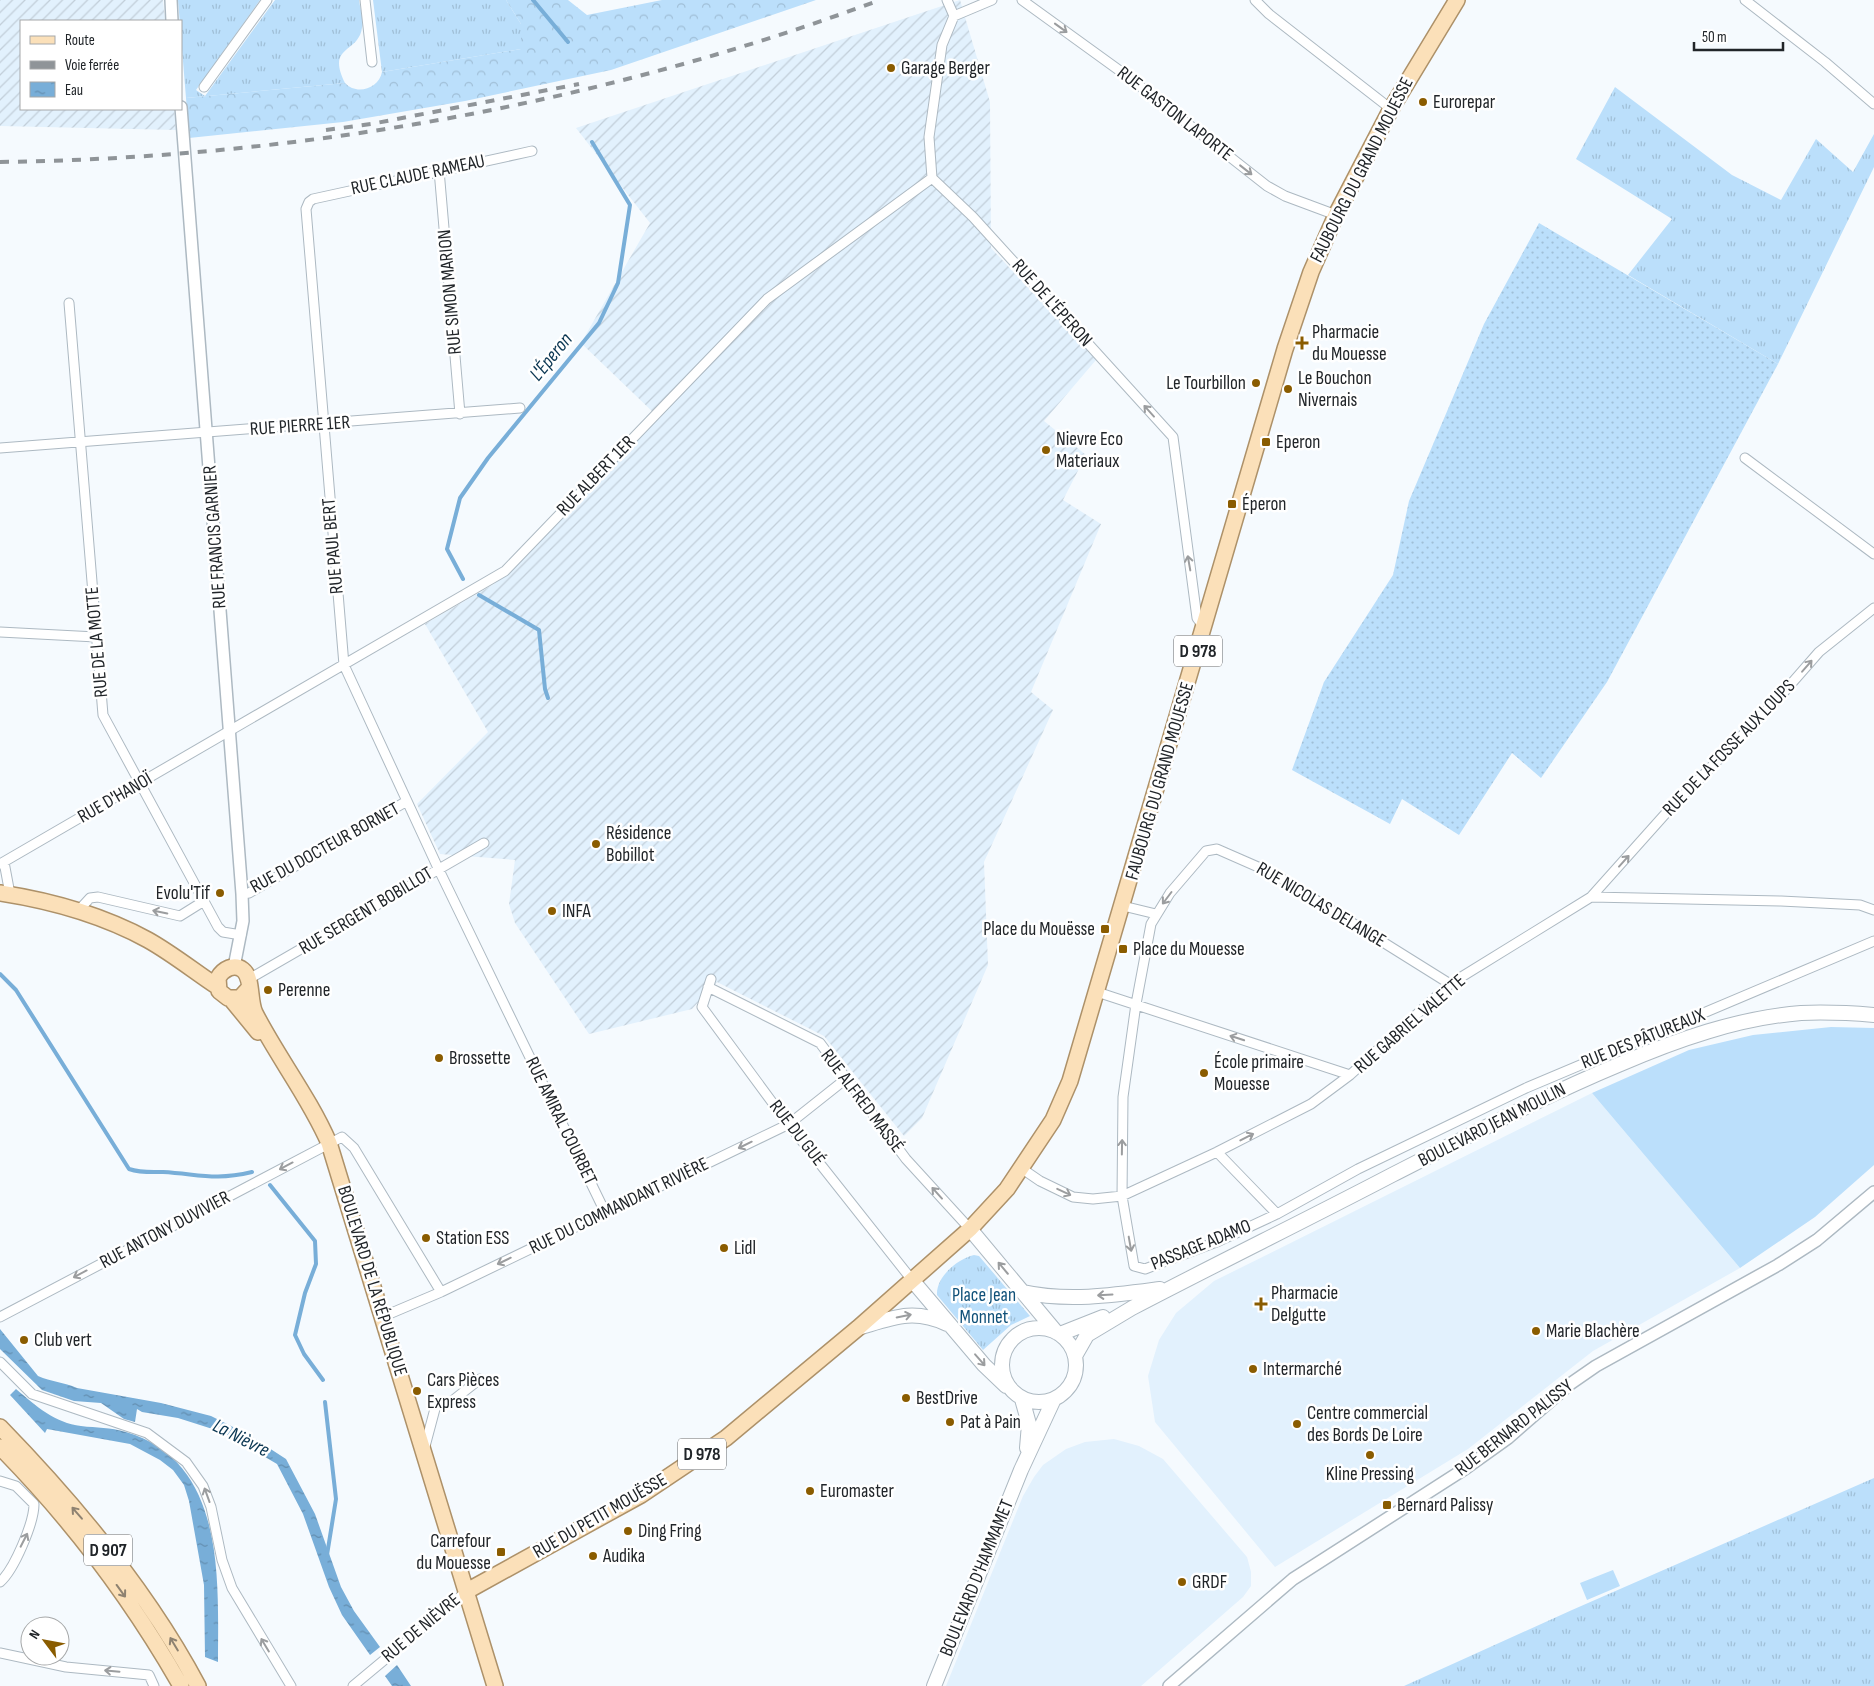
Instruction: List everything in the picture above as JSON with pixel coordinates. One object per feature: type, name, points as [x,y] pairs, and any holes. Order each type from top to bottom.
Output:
[{"type":"main road","name":"FAUBOURG DU GRAND MOUESSE","points":[[912,1280],[970,1229],[1006,1189],[1053,1120],[1070,1082],[1285,349],[1311,272],[1336,215],[1391,109],[1457,0]]},
{"type":"main road","points":[[5,893],[48,900],[79,910],[148,940],[218,988],[224,997],[231,999],[240,998],[249,983],[242,970],[204,968],[176,959]]},
{"type":"main road","points":[[218,988],[218,978],[229,969]]},
{"type":"main road","name":"BOULEVARD DE LA RÉPUBLIQUE","points":[[249,983],[254,1011],[281,1060],[318,1118],[329,1143],[495,1686]]},
{"type":"main road","name":"BOULEVARD DE LA RÉPUBLIQUE","points":[[231,999],[281,1060]]},
{"type":"main road","name":"BOULEVARD JEAN MOULIN","points":[[1132,1308],[1500,1120],[1587,1078],[1660,1047],[1706,1032],[1758,1019],[1800,1013],[1846,1012],[1874,1015]]},
{"type":"main road","points":[[912,1280],[984,1365],[1017,1395],[1033,1402],[1054,1399],[1063,1394],[1075,1376],[1075,1356],[1072,1347],[970,1229]]},
{"type":"main road","name":"RUE DU PETIT MOUËSSE","points":[[467,1591],[641,1495],[726,1438],[858,1328],[912,1280]]},
{"type":"main road","points":[[1023,1292],[1046,1296],[1076,1297],[1170,1288]]},
{"type":"main road","points":[[1017,1395],[1006,1383],[1002,1372],[1002,1360],[1006,1348],[1013,1339],[1028,1330],[1045,1328],[1058,1333],[1132,1308]]},
{"type":"main road","points":[[1075,1356],[1087,1335],[1132,1308]]},
{"type":"main road","points":[[858,1328],[911,1314],[932,1317],[950,1326]]},
{"type":"main road","name":"BOULEVARD D'HAMMAMET","points":[[1017,1395],[1029,1426],[1028,1442],[1021,1470]]},
{"type":"main road","name":"BOULEVARD D'HAMMAMET","points":[[934,1686],[1021,1470],[1054,1399]]},
{"type":"main road","name":"D 907","points":[[0,1427],[31,1459],[101,1541],[166,1632],[198,1686]]},
{"type":"main road","name":"D 907","points":[[0,1447],[103,1567],[139,1616],[181,1686]]},
{"type":"street","points":[[171,0],[172,20]]},
{"type":"street","points":[[204,87],[268,0]]},
{"type":"street","points":[[365,0],[372,62]]},
{"type":"street","points":[[947,0],[954,16]]},
{"type":"street","points":[[932,178],[929,136],[942,45],[954,16],[992,0]]},
{"type":"street","name":"RUE GASTON LAPORTE","points":[[1022,0],[1127,76],[1267,186],[1285,196],[1336,215]]},
{"type":"street","points":[[1254,0],[1269,14],[1391,109]]},
{"type":"street","points":[[1746,0],[1826,62],[1874,104]]},
{"type":"street","name":"RUE FRANCIS GARNIER","points":[[181,110],[244,921],[229,969]]},
{"type":"street","name":"RUE CLAUDE RAMEAU","points":[[307,205],[313,199],[532,151]]},
{"type":"street","name":"RUE SIMON MARION","points":[[439,170],[460,414]]},
{"type":"street","name":"RUE DE L'ÉPERON","points":[[932,178],[973,217],[1172,436],[1197,618],[1205,624]]},
{"type":"street","name":"RUE ALBERT 1ER","points":[[230,732],[505,571],[767,300],[932,178]]},
{"type":"street","name":"RUE PAUL BERT","points":[[307,205],[322,425],[344,665],[438,868]]},
{"type":"street","name":"RUE DE LA MOTTE","points":[[69,303],[103,715],[220,930],[241,935]]},
{"type":"street","name":"RUE PIERRE 1ER","points":[[0,448],[207,434],[520,408]]},
{"type":"street","points":[[1745,458],[1874,554]]},
{"type":"street","points":[[1194,594],[1214,595]]},
{"type":"street","name":"RUE DE LA FOSSE AUX LOUPS","points":[[1592,897],[1668,812],[1776,701],[1819,652],[1874,608]]},
{"type":"street","points":[[0,632],[96,637]]},
{"type":"street","name":"RUE D'HANOÏ","points":[[2,863],[230,732]]},
{"type":"street","name":"RUE DU DOCTEUR BORNET","points":[[242,894],[249,893],[407,801]]},
{"type":"street","name":"RUE SERGENT BOBILLOT","points":[[249,983],[438,868],[484,843]]},
{"type":"street","name":"RUE NICOLAS DELANGE","points":[[1156,914],[1179,882],[1206,851],[1217,849],[1274,874],[1450,984]]},
{"type":"street","points":[[2,863],[5,893]]},
{"type":"street","name":"RUE AMIRAL COURBET","points":[[438,868],[605,1212]]},
{"type":"street","points":[[79,910],[90,898],[98,896],[180,916],[204,901]]},
{"type":"street","points":[[1592,897],[1781,901],[1860,905],[1874,910]]},
{"type":"street","name":"RUE GABRIEL VALETTE","points":[[1022,1168],[1040,1181],[1073,1197],[1093,1199],[1122,1196],[1217,1152],[1311,1104],[1350,1075],[1450,984],[1592,897]]},
{"type":"street","points":[[1122,1196],[1123,1097],[1136,1004],[1151,924],[1156,914],[1123,906]]},
{"type":"street","name":"RUE DES PÂTUREAUX","points":[[1277,1214],[1358,1169],[1526,1088],[1874,941]]},
{"type":"street","name":"RUE ALFRED MASSÉ","points":[[710,983],[820,1043],[906,1159],[970,1229]]},
{"type":"street","name":"RUE DU GUÉ","points":[[710,983],[702,1007],[789,1124],[912,1280]]},
{"type":"street","points":[[1097,992],[1350,1075]]},
{"type":"street","name":"RUE DU COMMANDANT RIVIÈRE","points":[[382,1318],[441,1292],[789,1124],[847,1078]]},
{"type":"street","name":"BOULEVARD DE LA RÉPUBLIQUE","points":[[329,1143],[342,1137],[348,1141],[441,1292]]},
{"type":"street","name":"RUE ANTONY DUVIVIER","points":[[0,1317],[329,1143]]},
{"type":"street","points":[[1217,1152],[1277,1214]]},
{"type":"street","name":"RUE BERNARD PALISSY","points":[[1169,1686],[1293,1579],[1466,1468],[1508,1438],[1570,1384],[1596,1366],[1778,1265],[1817,1240],[1874,1192]]},
{"type":"street","name":"PASSAGE ADAMO","points":[[1122,1196],[1134,1266],[1145,1269],[1219,1241],[1277,1214]]},
{"type":"street","points":[[0,1362],[32,1394],[147,1433],[186,1462],[203,1486],[211,1507],[222,1560],[232,1588],[291,1686]]},
{"type":"street","points":[[424,1453],[436,1405],[452,1401],[480,1379]]},
{"type":"street","points":[[0,1480],[16,1486],[34,1504],[34,1515],[28,1535],[0,1582]]},
{"type":"street","name":"RUE DE NIÈVRE","points":[[353,1686],[467,1591]]},
{"type":"street","points":[[0,1653],[66,1667],[149,1675],[154,1686]]},
{"type":"shaded area","points":[[0,0],[163,0],[165,20],[20,20],[20,110],[174,110],[176,130],[0,126]]},
{"type":"shaded area","points":[[960,0],[990,102],[991,248],[1096,360],[1044,421],[1086,455],[1063,500],[1101,524],[1031,692],[1053,710],[984,862],[988,965],[922,1118],[904,1136],[824,1036],[717,982],[692,1009],[589,1034],[515,923],[509,904],[515,860],[440,854],[417,804],[488,732],[425,624],[494,584],[657,416],[581,343],[650,223],[576,128]]},
{"type":"shaded area","name":"Centre commercial des Bords De Loire","points":[[1592,1093],[1740,1268],[1593,1351],[1468,1449],[1275,1567],[1155,1422],[1148,1376],[1159,1340],[1176,1313],[1214,1281]]},
{"type":"shaded area","points":[[1114,1439],[1139,1446],[1163,1459],[1247,1557],[1251,1572],[1251,1586],[1243,1597],[1141,1686],[946,1686],[1023,1496],[1034,1477],[1043,1465],[1066,1449],[1085,1442]]},
{"type":"green space","points":[[178,0],[260,0],[196,90],[205,96],[275,0],[359,0],[362,28],[355,42],[341,56],[339,62],[340,71],[345,83],[186,98],[182,20],[180,20]]},
{"type":"green space","points":[[373,0],[506,0],[521,24],[521,49],[382,72]]},
{"type":"green space","points":[[506,0],[568,0],[587,15],[662,0],[816,0],[611,70],[465,101],[343,122],[189,138],[186,98],[345,83],[355,89],[361,89],[372,86],[377,82],[382,72],[521,49],[521,24]]},
{"type":"green space","points":[[1615,87],[1732,175],[1781,200],[1816,139],[1853,172],[1874,134],[1874,167],[1778,364],[1628,275],[1672,219],[1576,159]]},
{"type":"green space","points":[[1539,223],[1778,364],[1607,682],[1541,778],[1512,753],[1459,835],[1402,799],[1390,824],[1292,770],[1324,682],[1393,575],[1409,501],[1484,324]]},
{"type":"green space","points":[[1831,1027],[1874,1028],[1874,1165],[1815,1217],[1740,1268],[1592,1093],[1689,1050],[1753,1035]]},
{"type":"green space","name":"Place Jean Monnet","points":[[974,1255],[979,1256],[1030,1316],[1011,1325],[983,1350],[937,1295],[944,1275],[961,1260]]},
{"type":"green space","points":[[1874,1478],[1874,1686],[1404,1686],[1572,1610]]},
{"type":"green space","points":[[1613,1570],[1620,1586],[1587,1600],[1580,1583]]},
{"type":"water","name":"La Nièvre","points":[[0,1329],[38,1376],[77,1388],[161,1403],[211,1416],[249,1435],[286,1459],[315,1514],[341,1587],[354,1611],[380,1647],[370,1655],[342,1615],[329,1587],[303,1514],[277,1464],[222,1432],[178,1418],[142,1412],[137,1409],[135,1422],[124,1419],[101,1403],[74,1401],[42,1390],[0,1349]]},
{"type":"water","points":[[16,1389],[38,1407],[63,1421],[81,1426],[120,1430],[159,1447],[183,1469],[199,1496],[210,1527],[218,1595],[218,1662],[205,1657],[204,1585],[189,1501],[184,1485],[173,1470],[160,1460],[130,1444],[47,1429],[45,1433],[10,1395]]},
{"type":"water","points":[[397,1665],[411,1686],[392,1686],[385,1676]]},
{"type":"waterway","name":"L'Éperon","points":[[533,0],[568,42]]},
{"type":"waterway","name":"L'Éperon","points":[[463,579],[447,549],[460,498],[488,458],[599,323],[618,283],[630,205],[592,142]]},
{"type":"waterway","name":"L'Éperon","points":[[479,595],[539,630],[545,689],[548,698]]},
{"type":"waterway","points":[[0,974],[16,990],[129,1169],[142,1172],[207,1176],[239,1175],[252,1172]]},
{"type":"waterway","points":[[270,1185],[315,1241],[316,1264],[305,1293],[295,1335],[304,1354],[323,1380]]},
{"type":"waterway","points":[[325,1402],[336,1499],[327,1555]]},
{"type":"railway","points":[[0,162],[112,158],[224,150],[336,136],[447,119],[557,96],[666,69],[774,37],[880,0]]},
{"type":"railway","points":[[326,130],[371,124],[579,84]]},
{"type":"place","name":"Garage Berger","points":[[891,68]]},
{"type":"place","name":"Eurorepar","points":[[1423,102]]},
{"type":"place","name":"Pharmacie du Mouesse","points":[[1302,343]]},
{"type":"place","name":"Le Tourbillon","points":[[1256,383]]},
{"type":"place","name":"Le Bouchon Nivernais","points":[[1288,389]]},
{"type":"place","name":"Eperon","points":[[1266,442]]},
{"type":"place","name":"Nievre Eco Materiaux","points":[[1046,450]]},
{"type":"place","name":"Éperon","points":[[1232,504]]},
{"type":"place","name":"Résidence Bobillot","points":[[596,844]]},
{"type":"place","name":"Evolu'Tif","points":[[220,893]]},
{"type":"place","name":"INFA","points":[[552,911]]},
{"type":"place","name":"Place du Mouësse","points":[[1105,929]]},
{"type":"place","name":"Place du Mouesse","points":[[1123,949]]},
{"type":"place","name":"Perenne","points":[[268,990]]},
{"type":"place","name":"Brossette","points":[[439,1058]]},
{"type":"place","name":"École primaire Mouesse","points":[[1204,1073]]},
{"type":"place","name":"Station ESS","points":[[426,1238]]},
{"type":"place","name":"Lidl","points":[[724,1248]]},
{"type":"place","name":"Pharmacie Delgutte","points":[[1261,1304]]},
{"type":"place","name":"Marie Blachère","points":[[1536,1331]]},
{"type":"place","name":"Club vert","points":[[24,1340]]},
{"type":"place","name":"Intermarché","points":[[1253,1369]]},
{"type":"place","name":"Cars Pièces Express","points":[[417,1391]]},
{"type":"place","name":"BestDrive","points":[[906,1398]]},
{"type":"place","name":"Pat à Pain","points":[[950,1422]]},
{"type":"place","name":"Centre commercial des Bords De Loire","points":[[1297,1424]]},
{"type":"place","name":"Kline Pressing","points":[[1370,1455]]},
{"type":"place","name":"Euromaster","points":[[810,1491]]},
{"type":"place","name":"Bernard Palissy","points":[[1387,1505]]},
{"type":"place","name":"Ding Fring","points":[[628,1531]]},
{"type":"place","name":"Carrefour du Mouesse","points":[[501,1552]]},
{"type":"place","name":"Audika","points":[[593,1556]]},
{"type":"place","name":"GRDF","points":[[1182,1582]]}]
